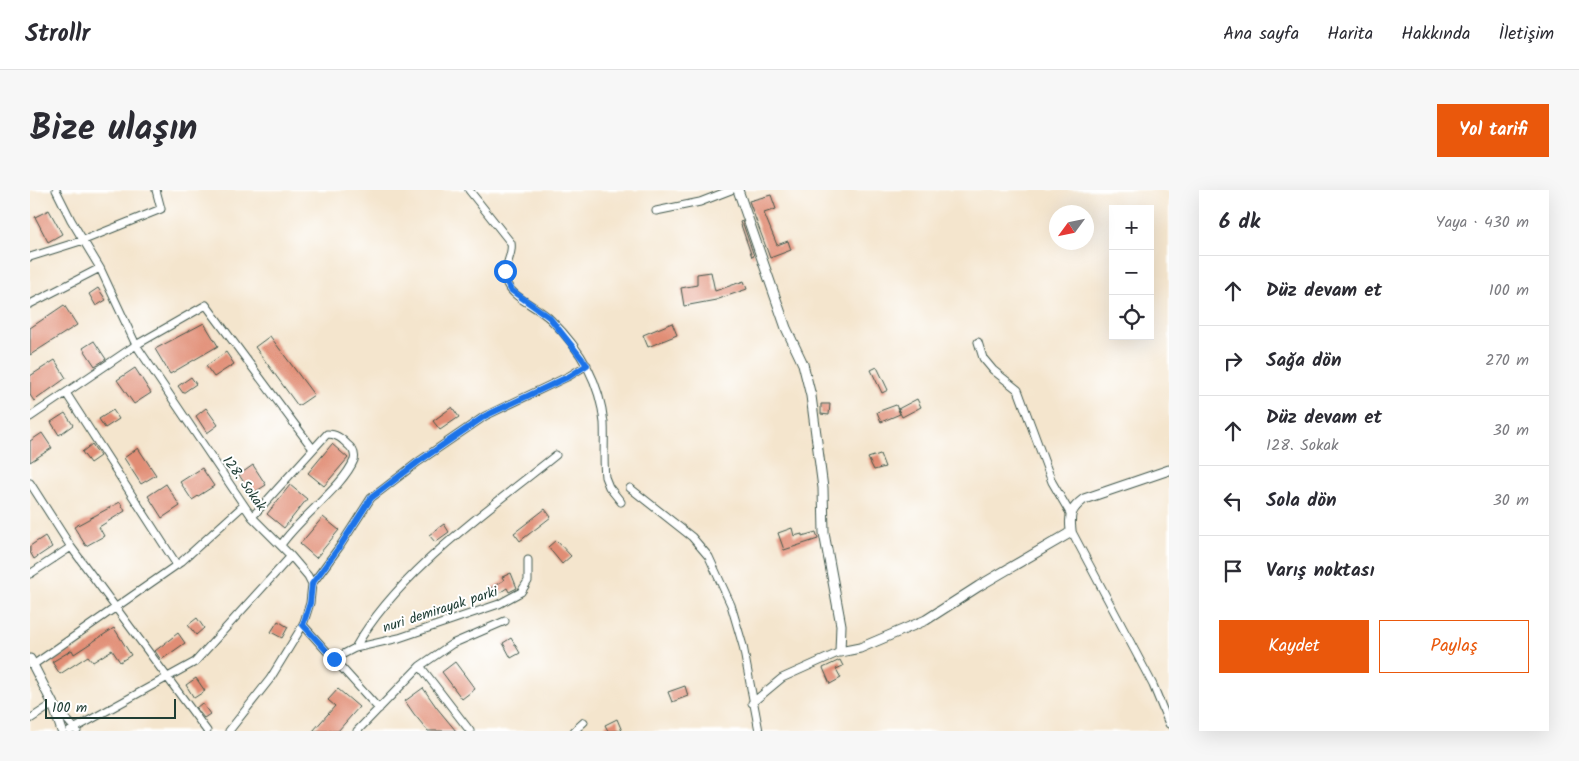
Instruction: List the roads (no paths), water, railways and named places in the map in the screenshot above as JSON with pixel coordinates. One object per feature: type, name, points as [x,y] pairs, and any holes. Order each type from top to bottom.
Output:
[{"type":"street","name":"128. Sokak","points":[[56,190],[71,220],[100,268],[136,345],[252,517],[291,556],[308,576],[312,584]]},
{"type":"street","points":[[30,257],[84,240],[161,209],[156,190]]},
{"type":"street","points":[[469,190],[511,243],[512,248],[505,271],[507,283],[511,290],[549,317],[587,365],[598,390],[602,407],[605,477],[609,487],[621,502]]},
{"type":"street","points":[[656,211],[700,202],[731,190]]},
{"type":"street","points":[[738,190],[786,328],[803,364],[810,396],[823,488],[824,533],[841,625],[840,652]]},
{"type":"street","points":[[30,304],[100,268]]},
{"type":"street","points":[[30,417],[136,345],[206,305],[313,449]]},
{"type":"street","points":[[978,342],[983,358],[993,370],[1018,390],[1052,482],[1070,513],[1071,530],[1153,685],[1169,724]]},
{"type":"street","points":[[229,731],[270,679],[303,625],[310,603],[312,584],[340,546],[371,498],[485,416],[570,376],[587,365]]},
{"type":"street","points":[[66,393],[177,564]]},
{"type":"street","points":[[252,517],[327,434],[333,434],[351,446],[354,452],[354,460],[338,483],[296,525],[280,545]]},
{"type":"street","points":[[354,648],[368,626],[442,548],[556,455]]},
{"type":"street","points":[[1070,513],[1073,507],[1084,499],[1169,470]]},
{"type":"street","points":[[30,483],[71,547],[207,731]]},
{"type":"street","points":[[630,488],[645,502],[692,537],[708,557],[731,605],[743,646],[752,703],[759,731]]},
{"type":"street","points":[[62,731],[53,704],[31,662],[116,607],[177,564],[244,504]]},
{"type":"street","points":[[752,703],[782,678],[840,652],[860,648],[926,620],[979,586],[1068,534],[1071,530]]},
{"type":"street","points":[[30,574],[71,547]]},
{"type":"street","points":[[53,704],[74,730],[195,662],[291,556]]},
{"type":"street","name":"nuri demirayak parki","points":[[334,659],[354,648],[399,638],[479,612],[515,596],[528,581],[528,560]]},
{"type":"street","points":[[357,731],[420,666],[452,644],[505,621]]},
{"type":"street","points":[[303,625],[379,708]]},
{"type":"street","points":[[420,666],[470,731]]},
{"type":"street","points":[[30,719],[53,704]]},
{"type":"street","points":[[574,731],[584,722]]}]
